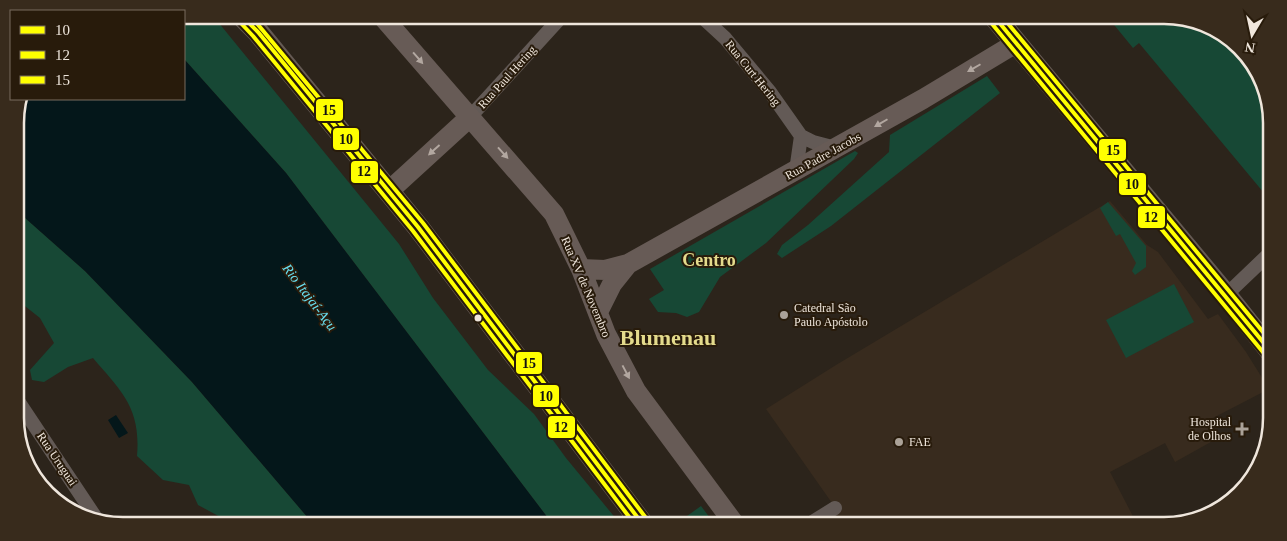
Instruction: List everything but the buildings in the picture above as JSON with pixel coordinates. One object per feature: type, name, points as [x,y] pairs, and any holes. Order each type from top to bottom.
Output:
[{"type":"main road","points":[[250,24],[389,191],[631,516]]},
{"type":"main road","points":[[1001,24],[1263,342]]},
{"type":"street","name":"Rua XV de Novembro","points":[[389,24],[554,214],[581,269],[606,334],[636,391],[729,517]]},
{"type":"street","name":"Rua Paul Hering","points":[[470,117],[555,24]]},
{"type":"street","name":"Rua Curt Hering","points":[[714,24],[770,92],[801,136]]},
{"type":"street","name":"Rua Padre Jacobs","points":[[581,269],[604,270],[628,264],[796,171],[1016,42]]},
{"type":"street","points":[[389,191],[470,117]]},
{"type":"street","points":[[796,171],[801,136],[836,148]]},
{"type":"street","points":[[1226,295],[1263,260]]},
{"type":"street","name":"Rua Padre Jacobs","points":[[598,312],[612,284],[628,264]]},
{"type":"street","name":"Rua Uruguai","points":[[24,410],[92,512]]},
{"type":"street","points":[[820,517],[835,508]]},
{"type":"shaded area","points":[[1110,201],[1147,245],[1158,252],[1208,319],[1218,314],[1246,352],[1263,379],[1263,392],[1209,420],[1218,438],[1175,462],[1165,443],[1110,472],[1133,517],[833,517],[839,513],[766,409]]},
{"type":"green space","points":[[185,24],[220,24],[399,244],[433,298],[488,370],[534,414],[566,458],[615,517],[547,517],[286,173],[185,60]]},
{"type":"green space","points":[[1113,24],[1171,24],[1196,29],[1214,37],[1227,46],[1227,60],[1241,60],[1243,62],[1256,85],[1260,97],[1263,122],[1263,192],[1139,43],[1133,48]]},
{"type":"green space","points":[[987,76],[1000,93],[831,226],[782,258],[777,254],[782,245],[808,225],[889,152],[890,135]]},
{"type":"green space","points":[[855,151],[858,153],[854,159],[766,243],[720,277],[699,312],[687,317],[676,313],[658,312],[649,299],[664,290],[650,269]]},
{"type":"green space","points":[[1108,202],[1146,246],[1146,267],[1135,275],[1132,271],[1136,263],[1120,234],[1116,236],[1100,208]]},
{"type":"green space","points":[[24,217],[85,271],[192,382],[307,517],[220,517],[198,505],[189,485],[163,480],[137,456],[136,425],[132,413],[121,391],[93,358],[68,367],[44,382],[32,380],[30,370],[54,343],[40,318],[24,305]]},
{"type":"green space","points":[[1174,284],[1194,322],[1126,358],[1106,320]]},
{"type":"green space","points":[[701,506],[709,517],[686,517]]},
{"type":"water","name":"Rio Itajaí-Açu","points":[[185,60],[286,173],[547,517],[307,517],[192,382],[85,271],[24,217],[24,116],[26,100],[185,100]]},
{"type":"water","points":[[116,415],[128,433],[119,438],[108,420]]},
{"type":"transit line","name":"12","points":[[242,24],[413,231],[629,517]]},
{"type":"transit line","name":"10","points":[[250,24],[418,227],[637,517]]},
{"type":"transit line","name":"15","points":[[257,24],[423,223],[645,517]]},
{"type":"transit line","name":"12","points":[[992,24],[1263,352]]},
{"type":"transit line","name":"10","points":[[1000,24],[1263,342]]},
{"type":"transit line","name":"15","points":[[1008,24],[1263,332]]},
{"type":"place","name":"Catedral São Paulo Apóstolo","points":[[784,315]]},
{"type":"place","name":"Hospital de Olhos","points":[[1242,429]]},
{"type":"place","name":"FAE","points":[[899,442]]},
{"type":"district","name":"Centro","points":[[709,260]]},
{"type":"district","name":"Blumenau","points":[[668,337]]}]
